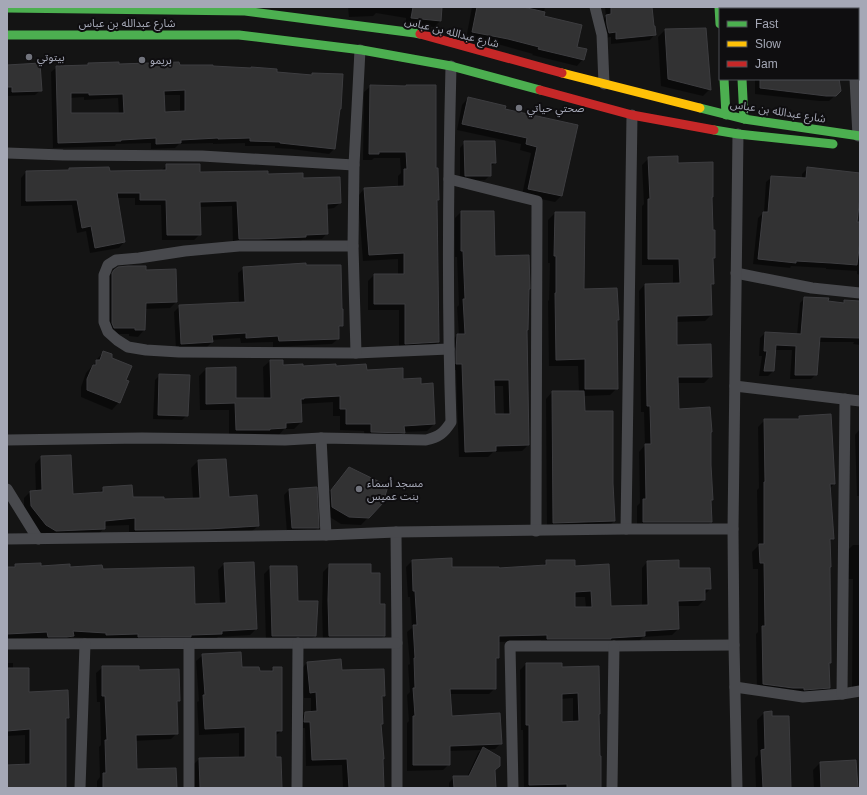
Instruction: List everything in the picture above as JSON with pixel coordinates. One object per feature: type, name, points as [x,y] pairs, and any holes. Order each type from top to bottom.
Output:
[{"type":"main road","name":"شارع عبدالله بن عباس","points":[[7,8],[245,9],[415,33],[726,115],[859,136]]},
{"type":"main road","name":"شارع عبدالله بن عباس","points":[[7,35],[239,35],[360,50],[451,66],[632,115],[738,134],[845,145]]},
{"type":"main road","points":[[724,80],[726,115]]},
{"type":"main road","points":[[742,80],[744,119]]},
{"type":"street","points":[[595,7],[602,35],[604,84]]},
{"type":"street","points":[[356,353],[353,246],[354,165],[360,50]]},
{"type":"street","points":[[7,440],[142,438],[285,440],[321,438],[426,440],[435,438],[445,430],[451,422],[448,179],[451,66]]},
{"type":"street","points":[[855,80],[859,136]]},
{"type":"street","points":[[626,529],[632,115]]},
{"type":"street","points":[[738,134],[733,530],[734,645],[738,788]]},
{"type":"street","points":[[7,152],[63,155],[202,156],[354,165]]},
{"type":"street","points":[[448,179],[537,201],[536,531]]},
{"type":"street","points":[[353,246],[239,246],[116,260],[108,265],[104,275],[104,322],[108,332],[117,340],[128,347],[146,350],[179,352],[356,353],[449,349]]},
{"type":"street","points":[[736,273],[812,288],[860,293]]},
{"type":"street","points":[[735,386],[860,401]]},
{"type":"street","points":[[842,694],[844,399]]},
{"type":"street","points":[[321,438],[326,535]]},
{"type":"street","points":[[7,488],[38,539]]},
{"type":"street","points":[[7,538],[38,539],[326,535],[396,532],[626,529],[733,530]]},
{"type":"street","points":[[396,532],[397,788]]},
{"type":"street","points":[[297,788],[298,643]]},
{"type":"street","points":[[7,644],[397,643]]},
{"type":"street","points":[[80,788],[85,644]]},
{"type":"street","points":[[189,644],[189,788]]},
{"type":"street","points":[[513,788],[510,646],[734,645]]},
{"type":"street","points":[[612,788],[614,646]]},
{"type":"street","points":[[735,687],[803,696],[842,694],[860,691]]},
{"type":"building","points":[[413,7],[442,7],[441,21],[411,18]]},
{"type":"building","points":[[477,7],[523,7],[545,12],[544,16],[582,25],[577,47],[587,49],[584,60],[538,49],[539,47],[508,39],[472,32]]},
{"type":"building","points":[[611,7],[652,7],[656,35],[616,39],[616,32],[609,33],[607,25],[606,15],[611,14]]},
{"type":"building","points":[[706,28],[711,90],[668,79],[665,29]]},
{"type":"building","points":[[119,62],[119,64],[179,62],[180,65],[251,67],[277,69],[277,72],[312,75],[312,73],[343,74],[341,109],[335,149],[280,142],[250,141],[250,138],[181,140],[181,143],[156,144],[156,138],[121,141],[58,143],[56,66],[88,65],[88,63]],"holes":[[[185,90],[185,111],[165,112],[164,91]],[[71,93],[89,93],[89,95],[123,94],[124,113],[71,113]]]},
{"type":"building","points":[[40,63],[42,91],[12,92],[12,87],[7,87],[7,65]]},
{"type":"building","points":[[760,80],[839,80],[841,91],[836,96],[826,96],[760,88]]},
{"type":"building","points":[[370,85],[436,85],[436,168],[438,168],[439,200],[437,200],[439,342],[405,344],[405,304],[374,304],[374,274],[404,274],[404,253],[369,255],[364,188],[404,186],[404,169],[407,169],[406,152],[379,152],[379,154],[369,154]]},
{"type":"building","points":[[468,97],[506,106],[505,109],[578,125],[562,196],[528,189],[537,147],[526,144],[527,138],[462,124]]},
{"type":"building","points":[[464,141],[495,141],[496,163],[491,163],[491,176],[465,176]]},
{"type":"building","points":[[678,156],[678,163],[713,162],[712,197],[713,230],[715,230],[715,258],[713,258],[714,284],[711,284],[712,315],[677,316],[677,345],[711,344],[712,377],[678,377],[679,409],[710,407],[712,432],[712,522],[643,522],[643,499],[646,499],[645,444],[651,444],[650,406],[647,406],[645,284],[680,283],[679,259],[648,259],[648,199],[650,199],[648,157]]},
{"type":"building","points":[[166,164],[200,164],[200,172],[268,171],[268,174],[303,173],[303,178],[340,177],[341,203],[327,204],[328,234],[306,235],[306,237],[239,239],[237,201],[200,202],[201,235],[167,235],[166,200],[140,200],[140,193],[117,193],[125,242],[95,248],[91,226],[82,228],[77,200],[26,201],[26,171],[109,167],[110,171],[166,170]]},
{"type":"building","points":[[807,167],[860,173],[860,197],[857,222],[860,222],[860,240],[857,265],[796,261],[796,263],[758,259],[763,212],[768,212],[771,176],[806,178]]},
{"type":"building","points":[[461,211],[494,211],[495,256],[529,255],[530,289],[527,330],[529,445],[496,446],[496,451],[465,452],[462,364],[456,364],[457,334],[465,334],[463,251],[461,251]],"holes":[[[494,380],[509,380],[510,414],[495,414]]]},
{"type":"building","points":[[555,212],[585,212],[584,289],[617,288],[619,320],[617,320],[618,389],[585,389],[585,359],[556,360],[556,256],[554,256]]},
{"type":"building","points":[[306,263],[306,265],[341,265],[343,326],[339,326],[339,339],[279,341],[278,336],[246,338],[246,333],[212,335],[213,342],[181,344],[179,305],[245,302],[243,267]]},
{"type":"building","points":[[146,266],[146,270],[176,269],[177,302],[146,303],[145,330],[135,330],[135,328],[114,328],[112,323],[112,273],[118,267]]},
{"type":"building","points":[[804,297],[829,298],[828,301],[844,303],[844,300],[860,301],[860,338],[820,337],[817,375],[795,375],[796,346],[776,345],[774,371],[764,371],[767,351],[764,351],[765,332],[801,334]]},
{"type":"building","points":[[103,351],[112,354],[112,358],[132,366],[126,380],[129,381],[120,403],[87,390],[87,379],[93,365],[96,365],[96,360],[100,360]]},
{"type":"building","points":[[270,360],[283,360],[283,365],[303,364],[303,366],[336,364],[336,366],[366,364],[367,370],[403,368],[403,379],[421,378],[421,384],[433,383],[435,424],[404,426],[405,433],[371,432],[371,424],[346,424],[346,409],[340,409],[340,396],[301,399],[302,422],[286,423],[286,428],[270,430],[236,430],[235,403],[206,404],[206,368],[236,367],[236,398],[271,398]]},
{"type":"building","points":[[159,374],[190,375],[188,416],[158,415]]},
{"type":"building","points":[[552,391],[584,391],[585,411],[613,411],[613,483],[615,521],[553,523]]},
{"type":"building","points":[[831,414],[835,484],[830,484],[834,539],[830,539],[830,688],[804,690],[804,688],[763,684],[762,626],[765,626],[764,563],[760,563],[759,544],[764,544],[764,419],[799,419],[799,416]]},
{"type":"building","points":[[71,455],[73,494],[103,492],[103,487],[132,485],[133,497],[164,497],[164,499],[200,498],[198,460],[226,459],[229,497],[257,495],[259,526],[209,529],[135,530],[135,518],[105,521],[105,529],[56,531],[46,525],[31,506],[30,491],[42,490],[41,456]]},
{"type":"building","name":"مسجد أسماء بنت عميس","points":[[349,467],[388,486],[383,503],[369,518],[349,517],[332,507],[331,490]]},
{"type":"building","points":[[317,487],[319,528],[292,528],[289,489]]},
{"type":"building","points":[[452,558],[452,567],[499,568],[546,565],[546,560],[575,560],[575,566],[609,564],[611,606],[648,605],[647,561],[679,560],[679,568],[710,568],[711,589],[705,589],[705,600],[678,601],[679,629],[645,631],[645,636],[611,639],[547,639],[547,635],[499,636],[499,658],[496,658],[496,689],[450,689],[452,716],[500,713],[502,744],[450,746],[450,765],[413,765],[413,716],[415,716],[413,688],[415,688],[415,658],[413,625],[417,625],[415,591],[413,591],[412,560]],"holes":[[[591,591],[592,607],[575,607],[575,592]]]},
{"type":"building","points":[[254,562],[257,629],[222,631],[222,634],[191,635],[191,637],[138,637],[138,634],[106,635],[106,633],[73,631],[74,636],[67,637],[48,637],[47,632],[7,634],[7,567],[15,567],[15,564],[41,563],[41,566],[70,564],[70,567],[102,565],[103,569],[194,567],[195,604],[226,603],[224,563]]},
{"type":"building","points":[[329,564],[371,564],[371,573],[380,573],[380,604],[385,604],[385,636],[329,636]]},
{"type":"building","points":[[270,566],[297,566],[298,601],[318,601],[316,636],[272,636]]},
{"type":"building","points":[[241,652],[242,667],[259,667],[260,671],[273,671],[273,667],[282,667],[282,731],[276,731],[276,757],[281,757],[282,788],[200,788],[199,758],[245,757],[245,727],[205,729],[203,695],[205,695],[202,654]]},
{"type":"building","points":[[341,659],[342,670],[384,669],[385,696],[382,696],[383,724],[381,724],[384,759],[384,788],[349,788],[347,759],[312,760],[310,722],[304,722],[305,712],[317,711],[316,692],[310,693],[307,662]]},
{"type":"building","points":[[526,663],[562,663],[562,667],[599,666],[601,788],[567,788],[567,784],[529,785],[529,725],[526,725]],"holes":[[[578,693],[579,721],[562,722],[562,694]]]},
{"type":"building","points":[[102,666],[139,666],[139,670],[179,669],[180,701],[177,701],[178,734],[136,735],[137,769],[176,768],[177,788],[103,788],[103,773],[106,773],[105,740],[107,740],[105,696],[102,696]]},
{"type":"building","points":[[7,668],[29,668],[29,692],[68,690],[69,718],[66,718],[66,788],[7,788],[7,765],[30,764],[30,729],[7,731]]},
{"type":"building","points":[[772,711],[772,716],[789,716],[791,788],[763,788],[761,750],[765,749],[764,712]]},
{"type":"building","points":[[483,747],[500,757],[500,766],[495,770],[496,788],[454,788],[453,776],[469,776]]},
{"type":"building","points":[[856,760],[858,788],[821,788],[820,762]]},
{"type":"traffic: fast","points":[[7,8],[245,11],[420,34]]},
{"type":"traffic: fast","points":[[7,35],[239,35],[362,50],[451,66],[540,90]]},
{"type":"traffic: fast","points":[[724,80],[726,115]]},
{"type":"traffic: fast","points":[[742,80],[744,119]]},
{"type":"traffic: fast","points":[[700,108],[744,119],[860,136]]},
{"type":"traffic: fast","points":[[714,130],[833,144]]},
{"type":"traffic: slow","points":[[562,73],[700,108]]},
{"type":"traffic: jam","points":[[420,34],[562,73]]},
{"type":"traffic: jam","points":[[540,90],[632,115],[714,130]]},
{"type":"place","name":"بيتوتي","points":[[29,57]]},
{"type":"place","name":"بريمو","points":[[142,60]]},
{"type":"place","name":"صحتي حياتي","points":[[519,108]]},
{"type":"place","name":"مسجد أسماء بنت عميس","points":[[359,489]]}]
